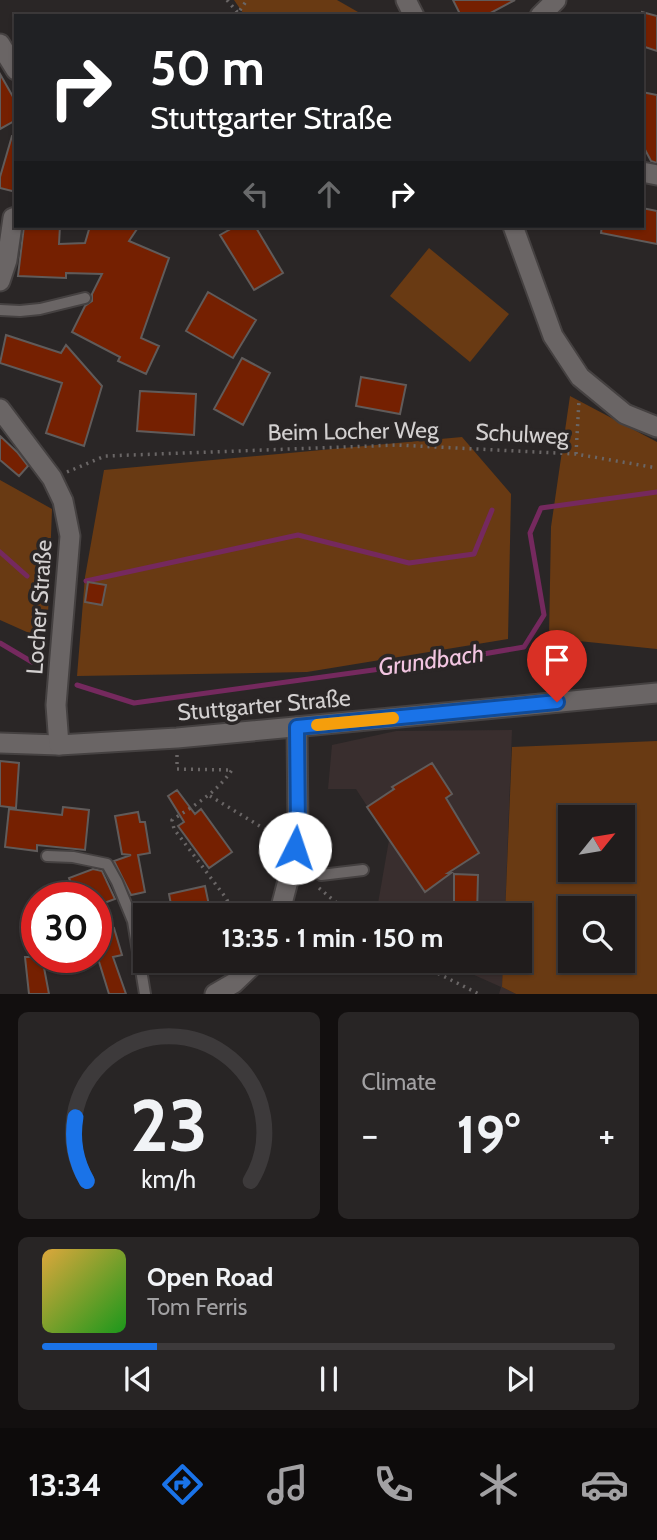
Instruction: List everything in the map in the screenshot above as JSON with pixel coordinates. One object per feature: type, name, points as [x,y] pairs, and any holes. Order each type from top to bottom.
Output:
[{"type":"street","points":[[542,14],[556,0]]},
{"type":"street","points":[[0,44],[14,66]]},
{"type":"street","points":[[0,281],[7,260],[14,218]]},
{"type":"street","points":[[514,228],[553,336],[580,377],[625,414],[657,427]]},
{"type":"street","name":"Locher Straße","points":[[0,409],[52,478],[63,501],[71,536],[56,705],[59,745]]},
{"type":"street","name":"Stuttgarter Straße","points":[[0,743],[59,745],[177,738],[657,693]]},
{"type":"street","points":[[282,903],[298,829],[297,727]]},
{"type":"street","points":[[215,994],[244,973]]},
{"type":"lane","points":[[0,310],[20,312],[85,298]]},
{"type":"lane","points":[[295,851],[321,875],[363,870]]},
{"type":"lane","points":[[47,856],[73,857],[107,864],[133,921],[145,994]]},
{"type":"path","points":[[227,0],[237,14],[247,0]]},
{"type":"path","points":[[576,454],[580,377]]},
{"type":"path","name":"Schulweg","points":[[62,474],[105,456],[397,445],[576,454],[657,468]]},
{"type":"path","points":[[177,738],[177,769],[232,770],[222,785],[209,796],[172,820],[174,829],[229,903]]},
{"type":"path","points":[[209,796],[295,851]]},
{"type":"path","points":[[317,886],[337,903]]},
{"type":"path","points":[[437,973],[479,994]]},
{"type":"shaded area","points":[[234,0],[337,0],[362,14],[243,14]]},
{"type":"shaded area","points":[[429,248],[509,314],[470,362],[390,296]]},
{"type":"shaded area","points":[[570,396],[657,442],[657,649],[549,638],[551,527]]},
{"type":"shaded area","points":[[462,437],[511,494],[508,639],[307,672],[77,676],[85,577],[104,470]]},
{"type":"shaded area","points":[[0,480],[52,509],[47,641],[0,620]]},
{"type":"shaded area","points":[[512,730],[505,903],[378,903],[389,840],[356,789],[328,789],[332,745],[396,731]]},
{"type":"shaded area","points":[[657,741],[657,994],[516,994],[502,987],[503,973],[532,973],[532,903],[506,903],[512,747]]},
{"type":"shaded area","points":[[470,973],[503,973],[502,987],[516,994],[499,994],[501,987]]},
{"type":"building","points":[[453,0],[515,0],[489,14],[460,14]]},
{"type":"building","points":[[642,14],[657,16],[657,51],[644,47]]},
{"type":"building","points":[[0,74],[14,98],[14,121],[0,129]]},
{"type":"building","points":[[644,92],[657,95],[657,163],[651,161],[644,148]]},
{"type":"building","points":[[14,136],[14,192],[0,188],[0,177]]},
{"type":"building","points":[[644,208],[657,211],[657,244],[601,233],[602,228],[644,228]]},
{"type":"building","points":[[24,228],[60,228],[59,244],[85,243],[89,228],[138,228],[129,241],[169,258],[141,338],[159,346],[146,374],[118,361],[120,357],[72,332],[85,306],[92,301],[92,294],[102,274],[66,273],[66,278],[18,276]]},
{"type":"building","points":[[232,228],[256,228],[283,273],[254,290],[220,235]]},
{"type":"building","points":[[208,292],[256,320],[233,358],[186,331]]},
{"type":"building","points":[[6,335],[61,353],[66,345],[102,386],[84,446],[46,433],[62,383],[0,363]]},
{"type":"building","points":[[242,358],[270,373],[243,425],[214,409]]},
{"type":"building","points":[[361,377],[406,385],[400,414],[356,406]]},
{"type":"building","points":[[140,391],[196,394],[194,435],[137,431]]},
{"type":"building","points":[[0,436],[28,466],[19,476],[0,460]]},
{"type":"building","points":[[88,582],[106,585],[102,605],[85,602]]},
{"type":"building","points":[[0,761],[19,763],[16,808],[0,806]]},
{"type":"building","points":[[432,763],[452,794],[446,798],[479,853],[425,892],[367,807],[394,789],[392,787]]},
{"type":"building","points":[[177,790],[195,814],[201,809],[232,852],[209,868],[178,826],[184,822],[168,796]]},
{"type":"building","points":[[63,807],[89,810],[85,850],[37,845],[37,851],[5,847],[9,809],[62,815]]},
{"type":"building","points":[[138,812],[140,822],[145,822],[150,853],[138,855],[145,892],[131,895],[114,861],[131,855],[122,854],[115,816]]},
{"type":"building","points":[[93,869],[102,871],[107,882],[71,882],[69,878]]},
{"type":"building","points":[[454,874],[478,875],[477,903],[454,903]]},
{"type":"building","points":[[205,886],[209,903],[171,903],[169,894]]},
{"type":"building","points":[[114,928],[122,955],[113,957],[126,994],[109,994],[102,973],[112,973]]},
{"type":"building","points":[[27,973],[45,973],[49,994],[29,994]]},
{"type":"waterway","name":"Grundbach","points":[[77,685],[134,703],[524,647],[544,615],[530,533],[541,508],[657,492]]},
{"type":"waterway","points":[[86,581],[298,535],[409,563],[474,554],[492,510]]},
{"type":"waterway","points":[[0,552],[27,576]]},
{"type":"waterway","name":"Grundbach","points":[[0,643],[32,662]]},
{"type":"slow traffic","points":[[317,725],[393,718]]},
{"type":"route","points":[[295,848],[298,829],[297,727],[557,702]]}]
